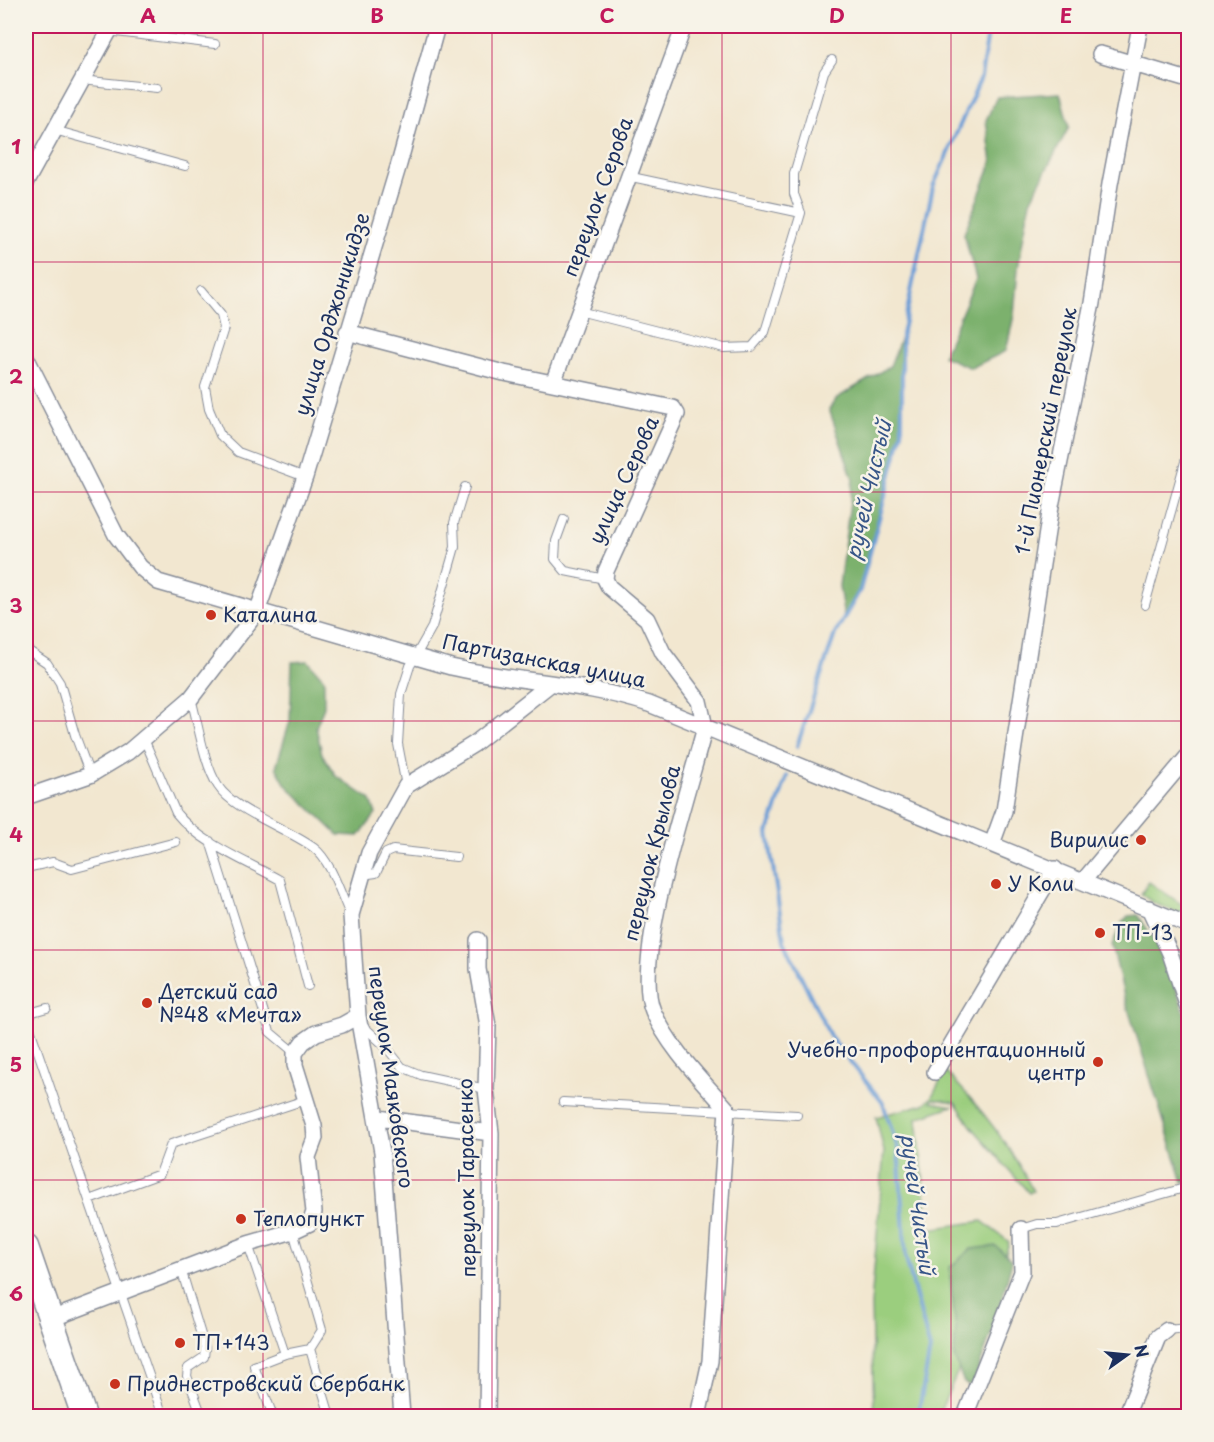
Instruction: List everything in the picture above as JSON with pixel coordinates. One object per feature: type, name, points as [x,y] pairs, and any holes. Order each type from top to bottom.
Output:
[{"type":"main road","points":[[26,1246],[84,1416]]},
{"type":"street","name":"улица Орджоникидзе","points":[[26,797],[90,775],[144,739],[191,698],[257,612],[305,477],[399,164],[437,26]]},
{"type":"street","name":"переулок Серова","points":[[553,383],[627,176],[684,26]]},
{"type":"street","name":"1-й Пионерский переулок","points":[[992,844],[1004,811],[1051,506],[1092,303],[1140,26]]},
{"type":"street","points":[[26,182],[110,28]]},
{"type":"street","points":[[1100,54],[1188,80]]},
{"type":"street","name":"улица Серова","points":[[347,332],[553,383],[673,408],[678,414],[606,571],[605,579]]},
{"type":"street","name":"Партизанская улица","points":[[26,357],[116,535],[140,567],[158,582],[257,612],[498,678],[620,694],[1188,925]]},
{"type":"street","points":[[605,579],[609,586],[646,619],[663,653],[699,701],[705,727]]},
{"type":"street","name":"переулок Маяковского","points":[[402,1416],[378,1118],[359,1020],[351,915],[369,853],[406,786],[474,744],[549,685]]},
{"type":"street","name":"переулок Крылова","points":[[705,727],[654,921],[649,954],[650,1000],[654,1013],[675,1048],[727,1109]]},
{"type":"street","points":[[1083,881],[1188,756]]},
{"type":"street","points":[[935,1072],[1055,869]]},
{"type":"street","points":[[1149,908],[1170,953],[1188,1008]]},
{"type":"street","name":"переулок Тарасенко","points":[[478,940],[478,969],[488,1026],[486,1089],[491,1133],[488,1416]]},
{"type":"street","points":[[51,1319],[248,1244],[293,1231],[310,1223],[314,1212],[308,1157],[315,1138],[314,1126],[304,1100],[295,1065],[295,1053],[303,1042],[316,1033],[359,1020]]},
{"type":"street","points":[[698,1416],[710,1361],[727,1109]]},
{"type":"street","points":[[378,1118],[491,1133]]},
{"type":"street","points":[[965,1416],[1022,1272],[1021,1228]]},
{"type":"street","points":[[1126,1416],[1158,1337],[1167,1330]]},
{"type":"lane","points":[[110,28],[216,44]]},
{"type":"lane","points":[[579,311],[724,348],[752,347],[765,332],[801,213],[795,194],[794,174],[824,72],[832,60]]},
{"type":"lane","points":[[81,80],[157,88]]},
{"type":"lane","points":[[54,130],[185,166]]},
{"type":"lane","points":[[627,176],[801,213]]},
{"type":"lane","points":[[201,291],[221,315],[224,328],[205,387],[220,435],[238,452],[305,477]]},
{"type":"lane","points":[[1144,605],[1188,451]]},
{"type":"lane","points":[[406,786],[398,744],[401,694],[410,666],[432,627],[455,547],[454,523],[465,487]]},
{"type":"lane","points":[[564,519],[556,541],[555,559],[565,571],[605,579]]},
{"type":"lane","points":[[26,649],[47,663],[60,683],[75,735],[90,775]]},
{"type":"lane","points":[[191,698],[210,769],[218,787],[232,800],[316,849],[327,865],[351,915]]},
{"type":"lane","points":[[144,739],[176,813],[185,823],[210,841],[280,880],[308,986]]},
{"type":"lane","points":[[210,841],[270,1032],[295,1053]]},
{"type":"lane","points":[[26,868],[53,862],[72,869],[176,842]]},
{"type":"lane","points":[[362,875],[376,873],[386,853],[393,850],[456,857]]},
{"type":"lane","points":[[47,1008],[26,1015],[163,1416]]},
{"type":"lane","points":[[359,1020],[402,1067],[421,1075],[486,1089]]},
{"type":"lane","points":[[89,1200],[160,1174],[171,1144],[304,1100]]},
{"type":"lane","points":[[563,1102],[797,1114]]},
{"type":"lane","points":[[1021,1228],[1037,1224],[1057,1224],[1188,1187]]},
{"type":"lane","points":[[273,1416],[254,1366],[285,1354],[310,1349],[322,1330],[293,1231]]},
{"type":"lane","points":[[248,1244],[285,1354]]},
{"type":"lane","points":[[181,1269],[205,1348],[204,1357],[188,1368],[187,1376],[202,1416]]},
{"type":"lane","points":[[1167,1330],[1188,1328]]},
{"type":"lane","points":[[310,1349],[330,1416]]},
{"type":"green space","points":[[1060,93],[1069,127],[1030,201],[1018,268],[1014,315],[1006,351],[971,368],[943,356],[976,279],[964,234],[992,162],[986,120],[997,97]]},
{"type":"green space","points":[[902,335],[902,432],[860,590],[844,618],[839,586],[853,479],[829,409],[837,398],[890,366]]},
{"type":"green space","points":[[308,661],[324,679],[324,707],[316,727],[322,754],[336,776],[371,800],[376,814],[359,836],[338,835],[286,785],[276,767],[290,721],[292,662]]},
{"type":"green space","points":[[1149,882],[1184,906],[1180,914],[1152,902],[1141,894]]},
{"type":"green space","points":[[1138,915],[1167,959],[1188,1023],[1188,1180],[1183,1182],[1124,996],[1112,945],[1121,924],[1128,916]]},
{"type":"green space","points":[[945,1071],[994,1128],[1033,1191],[1029,1193],[971,1126],[955,1102],[933,1099],[931,1102],[952,1106],[917,1118],[929,1229],[982,1221],[1009,1242],[1000,1276],[938,1416],[874,1416],[871,1305],[884,1151],[876,1117],[924,1104],[931,1098]]},
{"type":"green space","points":[[996,1246],[1012,1261],[998,1314],[972,1387],[964,1383],[954,1357],[956,1329],[949,1268],[971,1249]]},
{"type":"waterway","name":"ручей Чистый","points":[[797,746],[835,634],[860,590],[902,432],[902,335],[933,187],[981,77],[989,26]]},
{"type":"waterway","name":"ручей Чистый","points":[[787,776],[768,833],[784,941],[830,1036],[883,1103],[898,1149],[906,1258],[930,1349],[918,1416]]},
{"type":"place","name":"Каталина","points":[[211,615]]},
{"type":"place","name":"Вирилис","points":[[1141,840]]},
{"type":"place","name":"У Коли","points":[[996,884]]},
{"type":"place","name":"ТП-13","points":[[1100,933]]},
{"type":"place","name":"Детский сад №48 «Мечта»","points":[[147,1003]]},
{"type":"place","name":"Учебно-профориентационный центр","points":[[1098,1062]]},
{"type":"place","name":"Теплопункт","points":[[241,1219]]},
{"type":"place","name":"ТП+143","points":[[180,1343]]},
{"type":"place","name":"Приднестровский Сбербанк","points":[[115,1384]]}]
